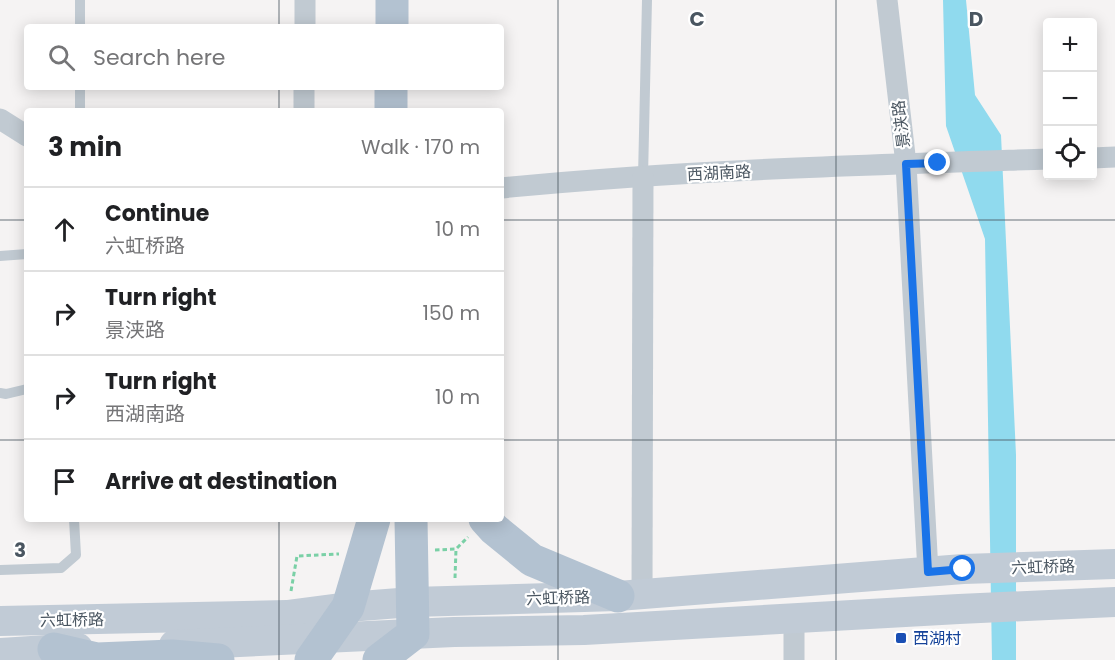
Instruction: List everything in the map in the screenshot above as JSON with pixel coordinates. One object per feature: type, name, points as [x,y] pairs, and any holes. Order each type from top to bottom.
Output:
[{"type":"main road","points":[[392,0],[392,24]]},
{"type":"main road","points":[[411,0],[411,24]]},
{"type":"main road","points":[[391,90],[391,108]]},
{"type":"main road","points":[[410,90],[410,108]]},
{"type":"main road","points":[[319,650],[348,607],[373,522]]},
{"type":"main road","points":[[379,660],[413,634],[411,522]]},
{"type":"main road","points":[[488,522],[532,560],[630,595]]},
{"type":"main road","name":"六虹桥路","points":[[0,621],[287,615],[412,602],[630,595],[963,569],[1115,564]]},
{"type":"main road","name":"六虹桥路","points":[[0,653],[54,649],[319,650],[413,634],[584,630],[1115,602]]},
{"type":"main road","points":[[54,649],[97,659],[172,656],[218,660]]},
{"type":"street","points":[[305,0],[305,24]]},
{"type":"street","name":"景浃路","points":[[887,0],[906,164],[928,572]]},
{"type":"street","points":[[304,90],[304,108]]},
{"type":"street","points":[[0,119],[24,134]]},
{"type":"street","points":[[1097,158],[1115,157]]},
{"type":"street","name":"西湖南路","points":[[504,188],[575,180],[1043,159]]},
{"type":"street","points":[[630,595],[641,495],[643,177]]},
{"type":"street","points":[[794,618],[794,660]]},
{"type":"lane","points":[[80,0],[80,24]]},
{"type":"lane","points":[[643,177],[647,0]]},
{"type":"lane","points":[[80,90],[80,108]]},
{"type":"lane","points":[[0,256],[24,254]]},
{"type":"lane","points":[[0,393],[6,394],[24,390]]},
{"type":"lane","points":[[0,570],[61,568],[76,555],[74,522]]},
{"type":"water","points":[[943,0],[966,0],[975,95],[1001,135],[1016,455],[1016,660],[992,660],[985,239],[946,126]]},
{"type":"place","name":"西湖村","points":[[901,638]]},
{"type":"route","points":[[938,163],[906,164],[928,572],[963,569]]}]
